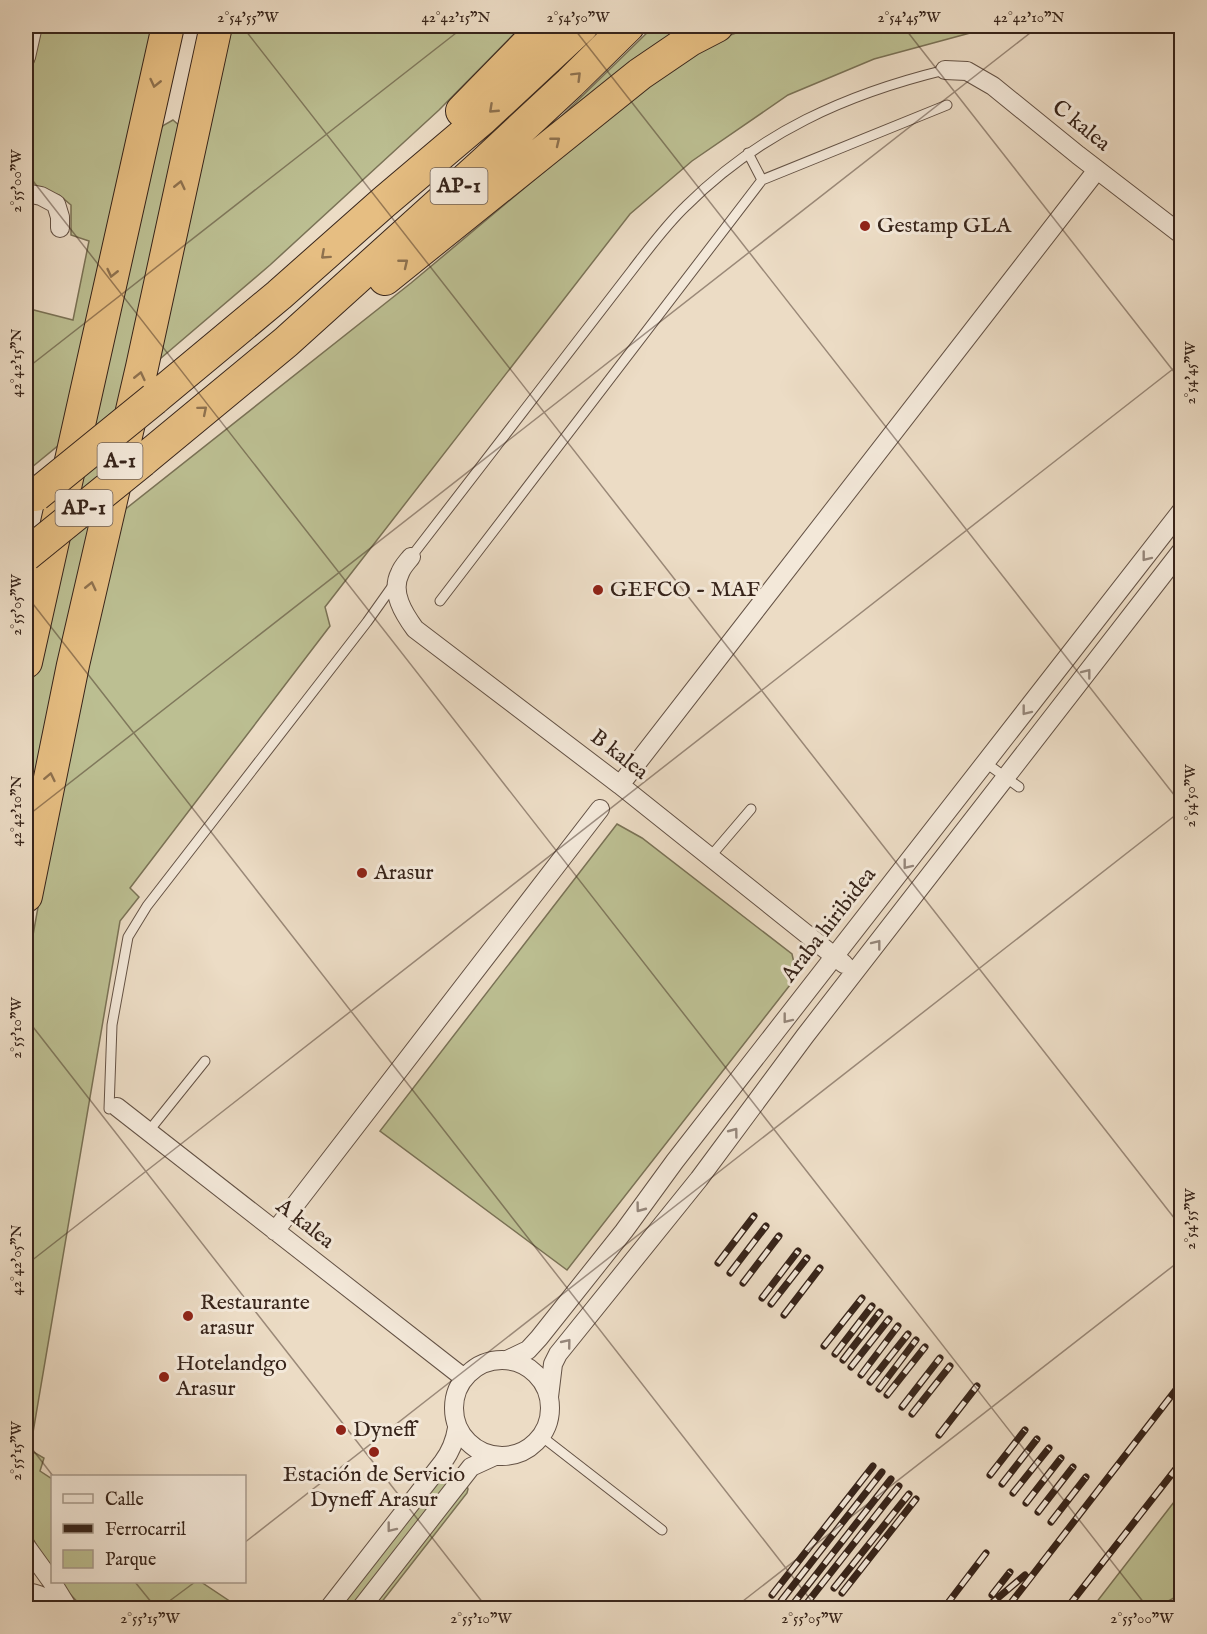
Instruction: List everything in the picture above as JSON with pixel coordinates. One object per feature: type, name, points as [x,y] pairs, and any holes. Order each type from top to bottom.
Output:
[{"type":"highway","name":"A-1","points":[[26,662],[168,26]]},
{"type":"highway","name":"A-1","points":[[26,896],[73,665],[216,26]]},
{"type":"highway","points":[[384,202],[432,140],[545,26]]},
{"type":"highway","name":"AP-1","points":[[31,499],[279,295],[482,119],[582,26]]},
{"type":"highway","name":"AP-1","points":[[26,555],[286,342],[510,139],[628,26]]},
{"type":"highway","points":[[286,342],[362,296],[639,74],[690,40],[717,26]]},
{"type":"street","points":[[26,57],[33,26]]},
{"type":"street","name":"C kalea","points":[[945,70],[967,71],[993,86],[1096,170],[1182,235]]},
{"type":"street","points":[[620,785],[1096,170]]},
{"type":"street","points":[[26,193],[41,196],[56,204],[60,217],[60,228]]},
{"type":"street","name":"Araba hiribidea","points":[[507,1360],[528,1350],[539,1338],[1182,510]]},
{"type":"street","points":[[549,1396],[543,1383],[534,1372],[521,1364],[507,1360],[491,1361],[476,1367],[464,1378],[457,1389],[453,1402],[457,1428],[466,1442],[479,1452],[495,1456],[520,1453],[531,1447],[541,1436],[548,1422],[553,1364],[558,1354],[699,1179],[855,973],[1012,782],[1182,550]]},
{"type":"street","points":[[397,580],[400,571],[411,557]]},
{"type":"street","name":"B kalea","points":[[397,580],[398,596],[403,613],[415,629],[620,785],[855,973]]},
{"type":"street","points":[[275,1231],[600,809]]},
{"type":"street","name":"A kalea","points":[[113,1108],[148,1132],[464,1378]]},
{"type":"street","points":[[328,1608],[443,1462],[455,1440],[457,1428]]},
{"type":"street","points":[[361,1608],[471,1467],[495,1456]]},
{"type":"street","points":[[26,1546],[51,1581]]},
{"type":"street","points":[[53,1583],[68,1608]]},
{"type":"street","points":[[26,1592],[49,1599],[62,1608]]},
{"type":"lane","points":[[411,557],[669,223],[687,204],[748,153],[790,127],[831,106],[912,78],[945,70]]},
{"type":"lane","points":[[440,601],[762,180],[947,105]]},
{"type":"lane","points":[[748,153],[762,180]]},
{"type":"lane","points":[[113,1108],[112,1025],[128,937],[147,906],[397,580]]},
{"type":"lane","points":[[986,763],[1012,782]]},
{"type":"lane","points":[[710,857],[751,808]]},
{"type":"lane","points":[[148,1132],[205,1061]]},
{"type":"lane","points":[[541,1436],[662,1530]]},
{"type":"green space","points":[[42,26],[154,26],[60,444],[26,472],[26,308],[73,320],[89,241],[71,235],[71,205],[59,195],[26,186],[26,95]]},
{"type":"green space","points":[[232,26],[522,26],[439,110],[270,265],[154,364]]},
{"type":"green space","points":[[654,26],[692,26],[530,147]]},
{"type":"green space","points":[[754,26],[996,26],[874,59],[788,95],[692,161],[630,214],[325,607],[330,626],[130,888],[139,897],[120,921],[30,1450],[44,1458],[40,1471],[51,1478],[51,1570],[26,1527],[26,974],[54,818],[123,511],[411,283],[657,77],[728,36]]},
{"type":"green space","points":[[173,120],[181,127],[26,833],[26,710],[154,134]]},
{"type":"green space","points":[[617,824],[642,838],[792,954],[797,976],[567,1270],[380,1131]]},
{"type":"green space","points":[[446,1471],[454,1477],[351,1608],[339,1608]]},
{"type":"green space","points":[[467,1486],[467,1493],[377,1608],[371,1608]]},
{"type":"green space","points":[[1181,1493],[1181,1594],[1156,1608],[1092,1608]]},
{"type":"green space","points":[[60,1583],[202,1583],[240,1608],[83,1608]]},
{"type":"railway","points":[[718,1263],[754,1216]]},
{"type":"railway","points":[[730,1273],[766,1226]]},
{"type":"railway","points":[[743,1283],[779,1236]]},
{"type":"railway","points":[[762,1298],[798,1251]]},
{"type":"railway","points":[[771,1304],[807,1258]]},
{"type":"railway","points":[[784,1315],[820,1268]]},
{"type":"railway","points":[[824,1346],[862,1298]]},
{"type":"railway","points":[[835,1354],[872,1306]]},
{"type":"railway","points":[[843,1360],[880,1312]]},
{"type":"railway","points":[[851,1367],[889,1319]]},
{"type":"railway","points":[[861,1375],[898,1326]]},
{"type":"railway","points":[[870,1382],[908,1334]]},
{"type":"railway","points":[[879,1389],[916,1340]]},
{"type":"railway","points":[[887,1395],[925,1347]]},
{"type":"railway","points":[[902,1407],[940,1358]]},
{"type":"railway","points":[[912,1414],[950,1366]]},
{"type":"railway","points":[[1007,1608],[1182,1382]]},
{"type":"railway","points":[[939,1435],[977,1386]]},
{"type":"railway","points":[[990,1475],[1025,1430]]},
{"type":"railway","points":[[1002,1484],[1037,1439]]},
{"type":"railway","points":[[1013,1493],[1049,1448]]},
{"type":"railway","points":[[1026,1503],[1061,1458]]},
{"type":"railway","points":[[1067,1608],[1182,1461]]},
{"type":"railway","points":[[772,1595],[873,1466]]},
{"type":"railway","points":[[1038,1512],[1073,1467]]},
{"type":"railway","points":[[781,1601],[882,1472]]},
{"type":"railway","points":[[1051,1522],[1086,1477]]},
{"type":"railway","points":[[790,1608],[891,1479]]},
{"type":"railway","points":[[803,1608],[899,1486]]},
{"type":"railway","points":[[834,1588],[909,1494]]},
{"type":"railway","points":[[842,1593],[916,1499]]},
{"type":"railway","points":[[944,1608],[986,1553]]},
{"type":"railway","points":[[992,1595],[1010,1572]]},
{"type":"railway","points":[[986,1608],[1025,1575]]},
{"type":"place","name":"Gestamp GLA","points":[[865,226]]},
{"type":"place","name":"GEFCO - MAF","points":[[598,590]]},
{"type":"place","name":"Arasur","points":[[362,873]]},
{"type":"place","name":"Restaurante arasur","points":[[188,1316]]},
{"type":"place","name":"Hotelandgo Arasur","points":[[164,1377]]},
{"type":"place","name":"Dyneff","points":[[341,1430]]},
{"type":"place","name":"Estación de Servicio Dyneff Arasur","points":[[374,1452]]}]
